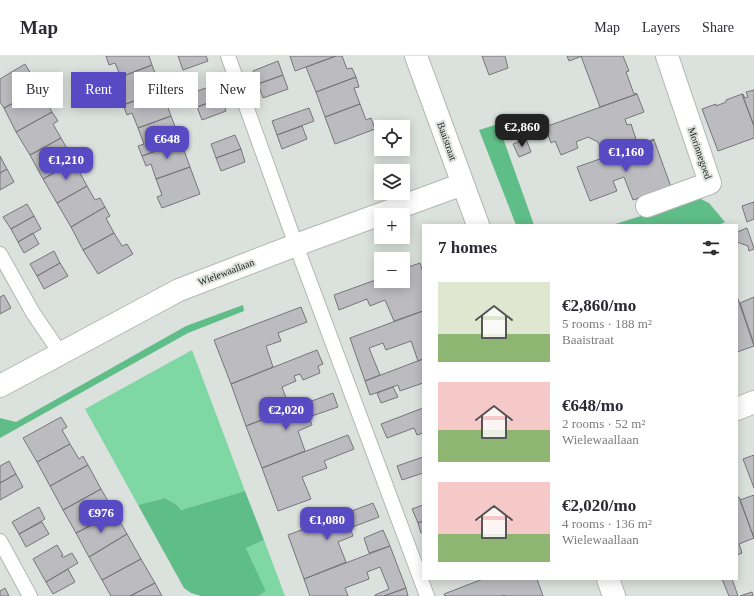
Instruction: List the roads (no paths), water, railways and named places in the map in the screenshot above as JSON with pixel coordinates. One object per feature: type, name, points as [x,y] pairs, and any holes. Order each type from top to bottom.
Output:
[{"type":"street","name":"Baaistraat","points":[[416,56],[478,224]]},
{"type":"street","name":"Morinnegoed","points":[[647,206],[710,183],[670,57]]},
{"type":"street","name":"Wielewaallaan","points":[[0,386],[178,290],[463,184]]},
{"type":"street","points":[[738,409],[754,402]]},
{"type":"street","points":[[608,580],[614,596]]},
{"type":"lane","points":[[228,56],[296,246],[427,596]]},
{"type":"lane","points":[[0,254],[33,313],[61,354]]},
{"type":"lane","points":[[0,541],[30,596]]}]
